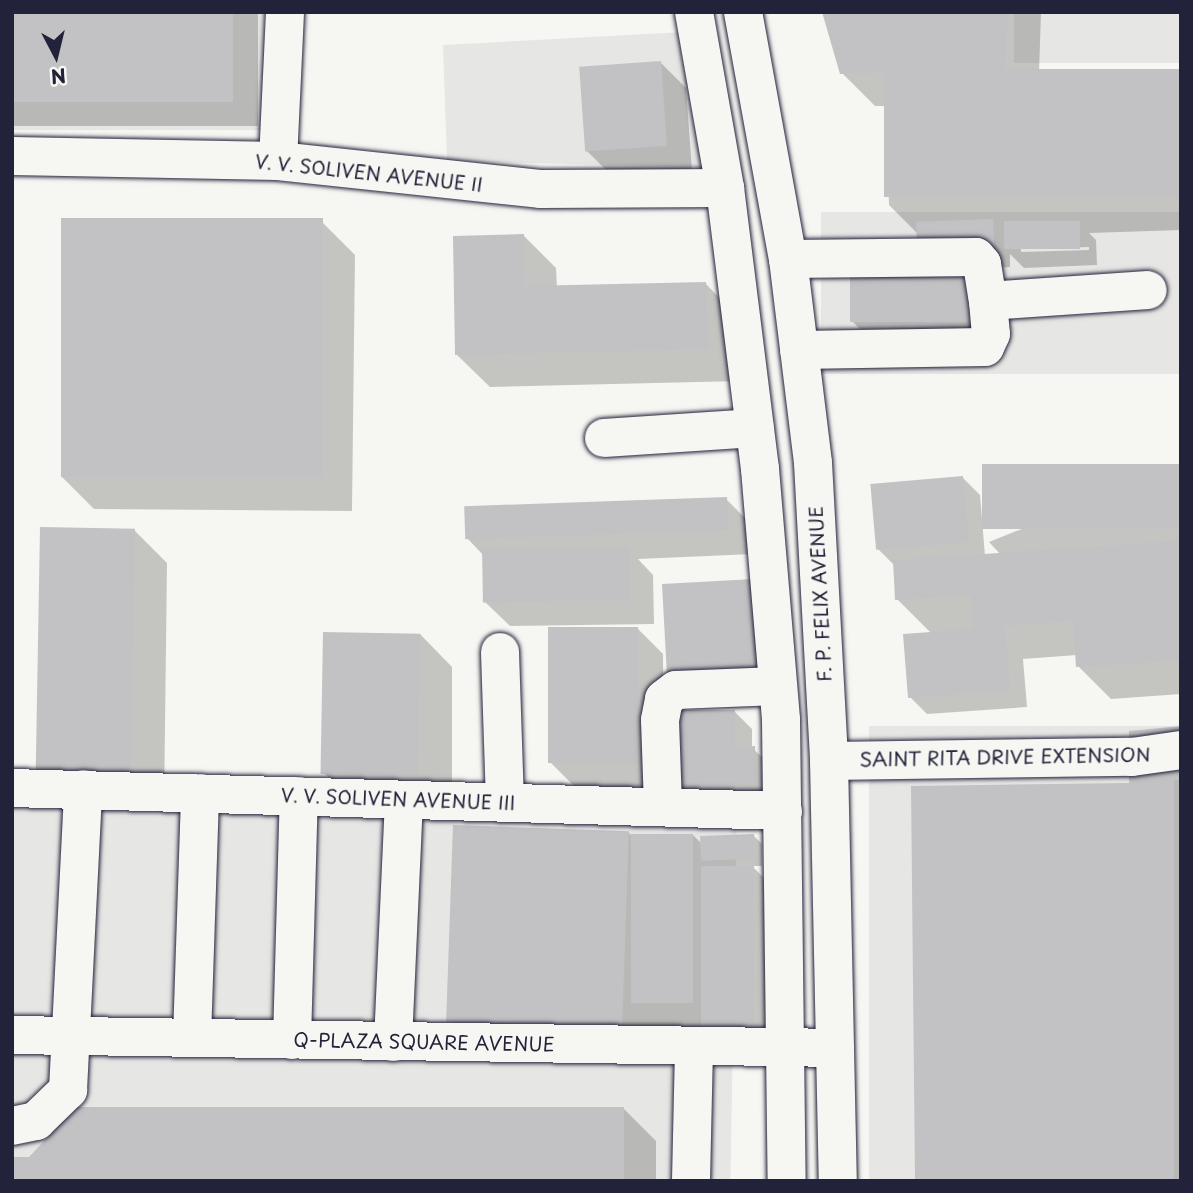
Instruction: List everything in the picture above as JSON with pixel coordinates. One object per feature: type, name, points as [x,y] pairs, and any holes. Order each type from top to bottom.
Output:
[{"type":"main road","points":[[278,161],[285,12]]},
{"type":"main road","points":[[694,12],[725,188],[755,428],[778,686],[783,811],[787,1181]]},
{"type":"main road","name":"F. P. FELIX AVENUE","points":[[743,12],[788,259],[813,463],[829,761],[838,1181]]},
{"type":"main road","name":"V. V. SOLIVEN AVENUE II","points":[[12,156],[278,161],[540,189],[725,188]]},
{"type":"main road","points":[[788,259],[976,257],[982,264],[988,301],[991,334],[985,348],[799,350]]},
{"type":"main road","points":[[988,301],[1148,290]]},
{"type":"main road","points":[[604,438],[755,428]]},
{"type":"main road","points":[[760,469],[813,463]]},
{"type":"main road","points":[[500,652],[505,802]]},
{"type":"main road","points":[[663,806],[660,720],[664,699],[676,690],[778,686]]},
{"type":"main road","name":"SAINT RITA DRIVE EXTENSION","points":[[829,761],[1132,757],[1181,751]]},
{"type":"main road","name":"V. V. SOLIVEN AVENUE III","points":[[12,788],[783,811]]},
{"type":"main road","points":[[12,1126],[36,1121],[68,1090],[83,789]]},
{"type":"main road","points":[[191,1038],[200,793]]},
{"type":"main road","points":[[292,1040],[299,796]]},
{"type":"main road","points":[[393,1042],[404,800]]},
{"type":"main road","name":"Q-PLAZA SQUARE AVENUE","points":[[12,1035],[694,1048],[835,1048]]},
{"type":"main road","points":[[691,1181],[694,1048]]},
{"type":"shaded area","points":[[12,12],[264,12],[264,130],[12,130]]},
{"type":"shaded area","points":[[1014,12],[1181,12],[1181,63],[1014,63]]},
{"type":"shaded area","points":[[684,32],[703,167],[447,161],[443,45]]},
{"type":"shaded area","points":[[821,212],[1181,212],[1181,374],[821,374]]},
{"type":"shaded area","points":[[869,726],[1181,726],[1181,1181],[869,1181]]},
{"type":"shaded area","points":[[12,797],[737,810],[730,1181],[12,1181]]},
{"type":"building","points":[[12,12],[233,12],[233,102],[12,102]]},
{"type":"building","points":[[822,12],[1008,12],[1005,69],[840,74]]},
{"type":"building","points":[[661,61],[667,146],[585,152],[579,67]]},
{"type":"building","points":[[884,69],[1181,69],[1181,197],[884,197]]},
{"type":"building","points":[[61,218],[323,218],[323,477],[61,477]]},
{"type":"building","points":[[993,219],[994,250],[917,253],[916,222]]},
{"type":"building","points":[[1004,221],[1080,221],[1080,249],[1004,249]]},
{"type":"building","points":[[524,234],[525,286],[706,282],[708,349],[455,355],[453,236]]},
{"type":"building","points":[[850,277],[976,277],[976,322],[850,322]]},
{"type":"building","points":[[982,464],[1181,464],[1181,529],[982,529]]},
{"type":"building","points":[[963,476],[969,542],[876,550],[870,484]]},
{"type":"building","points":[[727,497],[728,530],[465,539],[464,506]]},
{"type":"building","points":[[40,527],[135,529],[131,777],[36,775]]},
{"type":"building","points":[[1181,541],[1181,660],[1076,667],[1073,621],[1005,626],[1010,690],[908,698],[903,634],[973,629],[971,595],[895,600],[893,560]]},
{"type":"building","points":[[629,547],[630,600],[483,603],[482,550]]},
{"type":"building","points":[[754,579],[757,624],[748,625],[751,672],[667,676],[662,584]]},
{"type":"building","points":[[548,627],[638,627],[638,763],[548,763]]},
{"type":"building","points":[[323,632],[420,634],[418,776],[321,774]]},
{"type":"building","points":[[669,710],[735,710],[735,747],[755,746],[756,784],[669,786]]},
{"type":"building","points":[[1181,726],[1181,779],[1174,780],[1174,1181],[915,1181],[911,786],[1129,783],[1129,731]]},
{"type":"building","points":[[453,825],[629,831],[622,1028],[446,1022]]},
{"type":"building","points":[[631,834],[693,834],[693,1003],[631,1003]]},
{"type":"building","points":[[754,834],[755,859],[701,861],[700,836]]},
{"type":"building","points":[[701,866],[754,866],[754,1027],[701,1027]]},
{"type":"building","points":[[76,1107],[624,1107],[624,1181],[12,1181],[12,1157],[29,1157]]}]
